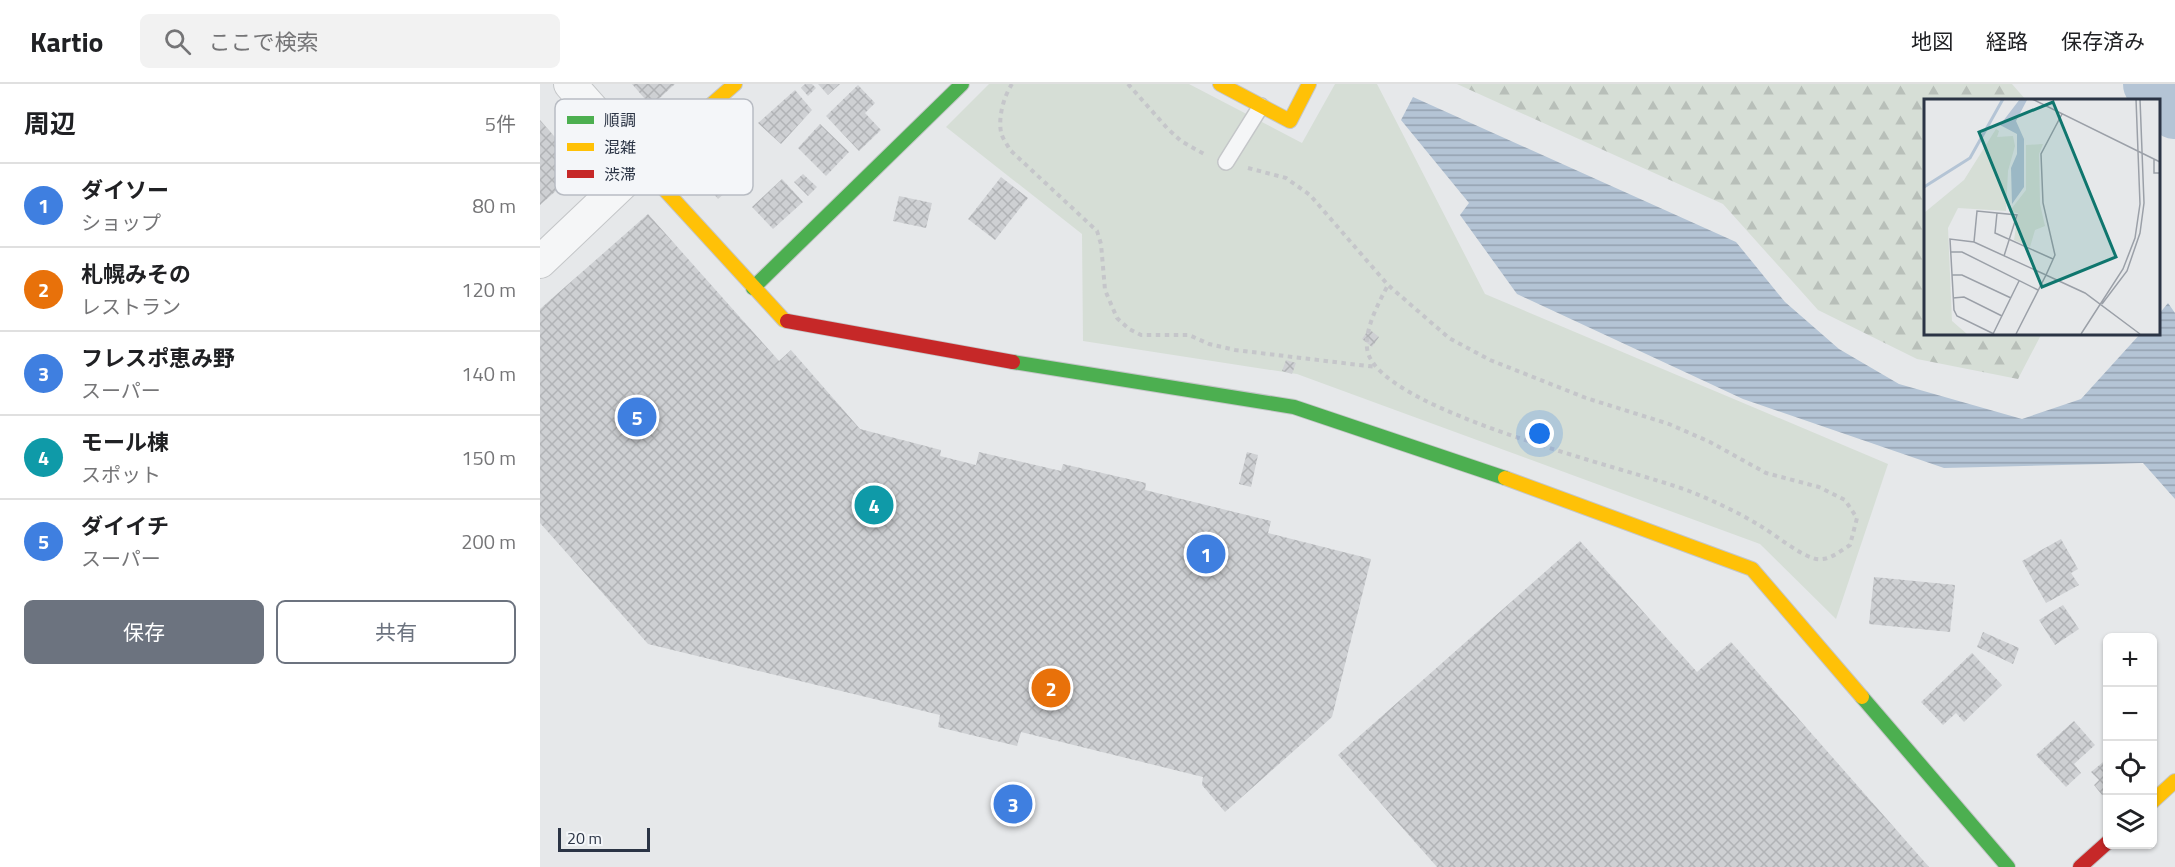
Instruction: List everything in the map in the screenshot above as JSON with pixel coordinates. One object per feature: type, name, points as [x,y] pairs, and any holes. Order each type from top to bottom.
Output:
[{"type":"street","points":[[570,84],[583,99]]},
{"type":"street","points":[[718,99],[735,84]]},
{"type":"street","points":[[753,288],[962,84]]},
{"type":"street","points":[[1220,84],[1290,121],[1309,84]]},
{"type":"street","points":[[540,262],[610,195]]},
{"type":"street","points":[[669,195],[784,320],[1044,368],[1294,407],[1533,488],[1752,569],[2008,867]]},
{"type":"street","points":[[2157,798],[2175,782]]},
{"type":"street","points":[[2079,867],[2103,846]]},
{"type":"lane","points":[[1226,162],[1262,106]]},
{"type":"path","points":[[1012,84],[1006,95],[1000,133],[1010,150],[1097,231],[1101,244],[1105,290],[1117,318],[1129,329],[1141,335],[1189,335],[1209,344],[1235,350],[1376,367]]},
{"type":"path","points":[[1128,84],[1181,141],[1213,158],[1286,178],[1310,195],[1389,285],[1449,338],[1490,360],[1586,398],[1669,424],[1710,442],[1766,473],[1819,487],[1845,500],[1857,518],[1850,545],[1830,558],[1814,559],[1747,518],[1690,491],[1525,440],[1428,404],[1376,367],[1367,352],[1372,317],[1389,285]]},
{"type":"green space","points":[[989,84],[1189,84],[1302,143],[1335,84],[1377,84],[1485,294],[1888,464],[1836,619],[1760,544],[1297,374],[1083,341],[1082,234],[946,127]]},
{"type":"green space","points":[[1457,84],[2012,84],[2025,99],[1924,99],[1924,334],[2041,334],[2018,379],[1917,359],[1818,310],[1723,204]]},
{"type":"water","points":[[1413,97],[1736,242],[1785,302],[1839,349],[1899,384],[2022,419],[2081,399],[2140,334],[2160,334],[2160,313],[2168,303],[2175,313],[2175,499],[2143,463],[1944,468],[1743,399],[1517,294],[1460,215],[1469,203],[1401,120]]},
{"type":"building","points":[[632,84],[675,84],[659,99],[645,99]]},
{"type":"building","points":[[805,84],[812,84],[816,88],[808,96],[801,88]]},
{"type":"building","points":[[818,84],[840,84],[828,95]]},
{"type":"building","points":[[858,85],[875,103],[865,113],[881,130],[859,151],[826,116]]},
{"type":"building","points":[[795,90],[812,110],[781,144],[758,123]]},
{"type":"building","points":[[540,120],[555,137],[555,192],[540,205]]},
{"type":"building","points":[[820,124],[849,152],[826,176],[798,148]]},
{"type":"building","points":[[803,174],[817,187],[808,196],[794,182]]},
{"type":"building","points":[[1001,177],[1028,198],[995,240],[968,219]]},
{"type":"building","points":[[782,179],[803,202],[773,229],[752,207]]},
{"type":"building","points":[[899,196],[932,203],[926,228],[893,221]]},
{"type":"building","points":[[648,214],[779,361],[791,350],[860,429],[941,450],[940,456],[976,465],[979,452],[1061,471],[1063,464],[1146,483],[1145,490],[1271,521],[1268,533],[1371,559],[1332,717],[1225,812],[1202,785],[1203,777],[1021,732],[1017,746],[938,727],[940,715],[648,644],[540,523],[540,309]]},
{"type":"building","points":[[1369,329],[1379,337],[1372,347],[1362,339]]},
{"type":"building","points":[[1286,360],[1296,363],[1292,374],[1282,371]]},
{"type":"building","points":[[1247,452],[1258,455],[1251,487],[1239,484]]},
{"type":"building","points":[[2061,539],[2078,569],[2071,573],[2079,585],[2046,603],[2022,561]]},
{"type":"building","points":[[1580,541],[1697,672],[1731,642],[1929,867],[1437,867],[1338,755]]},
{"type":"building","points":[[1874,577],[1955,585],[1950,632],[1869,624]]},
{"type":"building","points":[[2063,605],[2079,629],[2055,645],[2039,620]]},
{"type":"building","points":[[1983,632],[2019,648],[2013,664],[1977,647]]},
{"type":"building","points":[[1972,653],[2002,685],[1964,722],[1956,713],[1943,725],[1921,702]]},
{"type":"building","points":[[2074,721],[2095,745],[2074,764],[2081,773],[2066,787],[2036,755]]},
{"type":"building","points":[[2103,762],[2102,795],[2094,785],[2099,780],[2091,772]]},
{"type":"waterway","points":[[2151,84],[2175,111]]},
{"type":"traffic: fast","points":[[753,288],[962,84]]},
{"type":"traffic: fast","points":[[1013,362],[1294,407],[1505,478]]},
{"type":"traffic: fast","points":[[1862,697],[2008,867]]},
{"type":"traffic: slow","points":[[718,99],[735,84]]},
{"type":"traffic: slow","points":[[1220,84],[1290,121],[1309,84]]},
{"type":"traffic: slow","points":[[669,195],[787,321]]},
{"type":"traffic: slow","points":[[1505,478],[1752,569],[1862,697]]},
{"type":"traffic: slow","points":[[2157,797],[2175,781]]},
{"type":"traffic: jam","points":[[787,321],[1013,362]]},
{"type":"traffic: jam","points":[[2080,867],[2103,846]]},
{"type":"place","name":"ダイイチ","points":[[637,417]]},
{"type":"place","name":"モール棟","points":[[874,505]]},
{"type":"place","name":"ダイソー","points":[[1206,554]]},
{"type":"place","name":"札幌みその","points":[[1051,688]]},
{"type":"place","name":"フレスポ恵み野","points":[[1013,804]]}]
